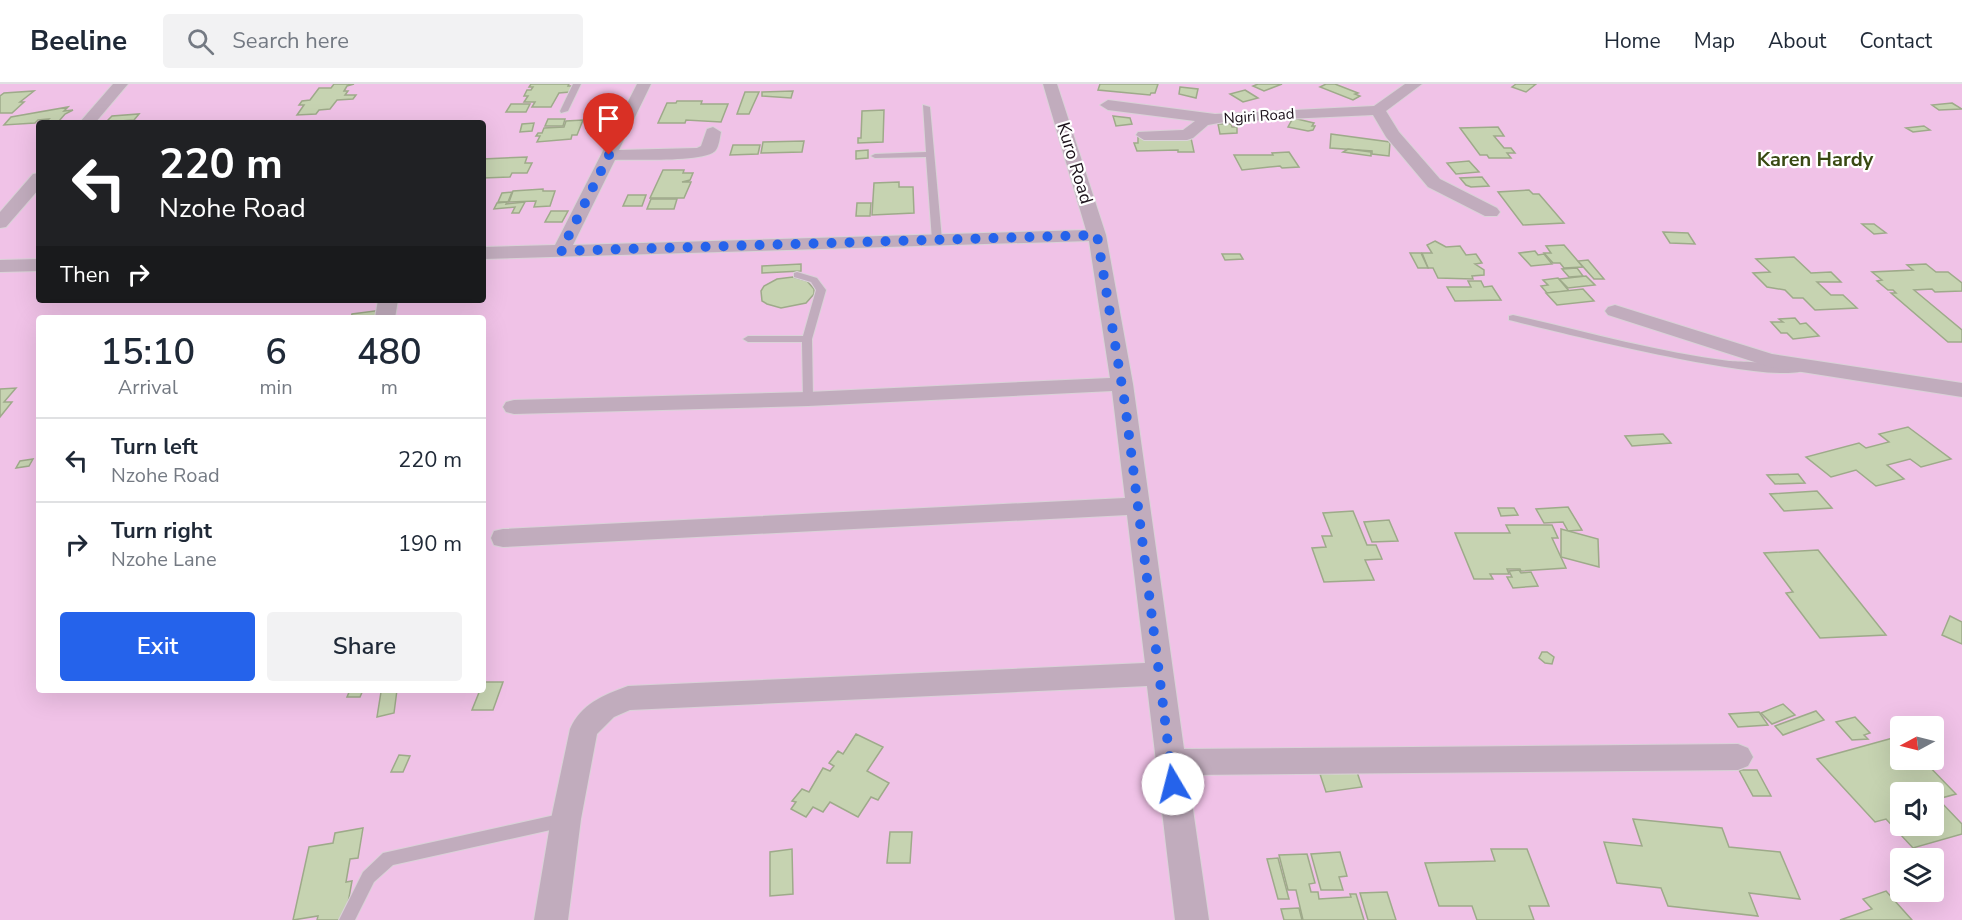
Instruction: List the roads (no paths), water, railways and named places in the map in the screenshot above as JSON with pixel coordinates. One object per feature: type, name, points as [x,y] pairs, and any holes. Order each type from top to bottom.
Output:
[{"type":"street","points":[[90,120],[121,84]]},
{"type":"street","points":[[561,251],[644,84]]},
{"type":"street","name":"Kuro Road","points":[[1050,84],[1097,235],[1122,384],[1158,674],[1192,920]]},
{"type":"street","points":[[1415,84],[1378,110],[1392,134],[1434,183],[1491,212]]},
{"type":"street","points":[[1108,105],[1215,119]]},
{"type":"street","name":"Ngiri Road","points":[[1144,135],[1187,135],[1203,122],[1260,114],[1378,110]]},
{"type":"street","points":[[609,155],[699,153],[709,149],[713,132]]},
{"type":"street","points":[[0,223],[36,181]]},
{"type":"street","points":[[486,253],[1097,235]]},
{"type":"street","points":[[0,266],[36,265]]},
{"type":"street","points":[[1615,311],[1770,360],[1962,390]]},
{"type":"street","points":[[514,407],[808,399],[1122,384]]},
{"type":"street","points":[[503,538],[1138,506]]},
{"type":"street","points":[[551,920],[566,819],[584,729],[604,708],[628,698],[1158,674]]},
{"type":"street","points":[[1170,762],[1738,757]]},
{"type":"lane","points":[[564,111],[577,84]]},
{"type":"lane","points":[[926,107],[937,240]]},
{"type":"lane","points":[[875,156],[929,154]]},
{"type":"lane","points":[[797,275],[814,280],[822,290],[807,339],[808,399]]},
{"type":"lane","points":[[1513,318],[1693,359],[1757,369],[1829,369]]},
{"type":"lane","points":[[748,339],[807,339]]},
{"type":"lane","points":[[347,920],[369,875],[379,864],[389,858],[566,819]]},
{"type":"district","name":"Karen Hardy","points":[[1815,159]]}]
